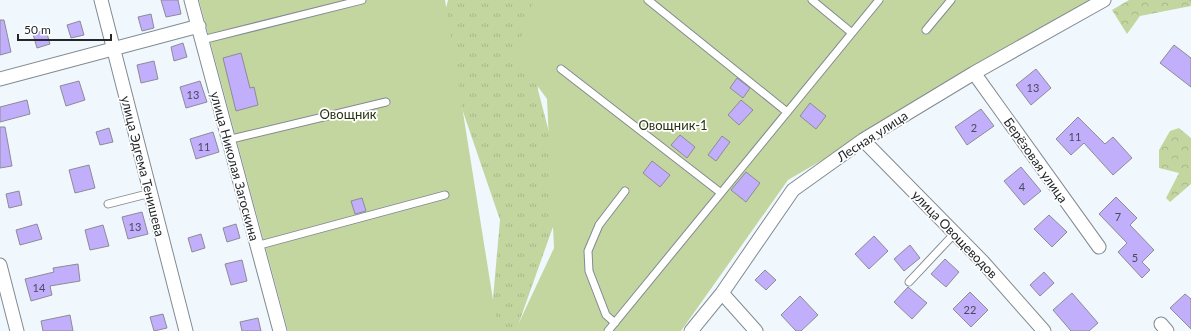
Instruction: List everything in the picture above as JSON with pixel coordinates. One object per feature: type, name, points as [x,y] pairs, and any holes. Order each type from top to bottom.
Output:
[{"type":"street","name":"улица Эдгема Тенишева","points":[[101,0],[186,331]]},
{"type":"street","name":"улица Николая Загоскина","points":[[191,0],[199,26],[227,140],[280,331]]},
{"type":"street","name":"Лесная улица","points":[[691,331],[722,293],[792,190],[864,140],[974,73],[1104,0]]},
{"type":"street","points":[[0,79],[199,26]]},
{"type":"street","name":"Берёзовая улица","points":[[974,73],[1099,247]]},
{"type":"street","name":"улица Овощеводов","points":[[864,140],[983,262],[1044,331]]},
{"type":"street","points":[[0,265],[4,302],[17,331]]},
{"type":"street","points":[[722,293],[756,331]]},
{"type":"lane","points":[[202,40],[362,0]]},
{"type":"lane","points":[[648,0],[787,112]]},
{"type":"lane","points":[[812,0],[852,33]]},
{"type":"lane","points":[[608,331],[880,0]]},
{"type":"lane","points":[[926,30],[951,0]]},
{"type":"lane","points":[[560,69],[721,193]]},
{"type":"lane","points":[[227,140],[386,102]]},
{"type":"lane","points":[[615,323],[606,315],[589,270],[588,251],[599,225],[626,191]]},
{"type":"lane","points":[[108,204],[151,193]]},
{"type":"lane","points":[[256,246],[445,195]]},
{"type":"lane","points":[[909,282],[955,233]]},
{"type":"green space","name":"Овощник","points":[[199,0],[445,0],[498,331],[288,331]]},
{"type":"green space","points":[[448,0],[536,0],[538,90],[565,193],[516,331],[483,331],[491,321],[500,220],[458,97],[445,12]]},
{"type":"green space","name":"Овощник-1","points":[[534,0],[1097,0],[788,180],[681,331],[515,331],[554,248],[547,99],[515,55]]},
{"type":"green space","points":[[1129,0],[1191,0],[1191,6],[1140,16],[1127,34],[1112,10]]},
{"type":"green space","points":[[1179,128],[1191,138],[1191,184],[1170,202],[1166,198],[1179,173],[1159,168],[1159,150],[1170,131]]},
{"type":"building","points":[[161,0],[178,0],[181,14],[166,17]]},
{"type":"building","points":[[151,14],[154,28],[142,31],[138,17]]},
{"type":"building","points":[[0,20],[4,20],[11,52],[0,55]]},
{"type":"building","points":[[80,21],[84,35],[71,38],[67,25]]},
{"type":"building","points":[[46,30],[50,44],[37,48],[33,34]]},
{"type":"building","points":[[183,43],[187,57],[174,61],[171,47]]},
{"type":"building","points":[[1174,45],[1191,58],[1191,87],[1160,63]]},
{"type":"building","points":[[241,53],[250,88],[254,87],[258,105],[236,111],[223,58]]},
{"type":"building","points":[[154,61],[158,79],[141,83],[137,65]]},
{"type":"building","points":[[1036,69],[1051,88],[1031,105],[1016,85]]},
{"type":"building","points":[[737,78],[750,88],[743,98],[730,88]]},
{"type":"building","points":[[79,81],[85,100],[66,106],[60,86]]},
{"type":"building","points":[[200,81],[207,102],[186,108],[180,87]]},
{"type":"building","points":[[27,100],[30,114],[0,122],[0,107]]},
{"type":"building","points":[[741,100],[753,110],[739,125],[728,115]]},
{"type":"building","points":[[810,103],[826,116],[816,129],[800,116]]},
{"type":"building","points":[[981,109],[994,126],[967,145],[955,127]]},
{"type":"building","points":[[1078,117],[1105,144],[1113,137],[1132,158],[1113,175],[1084,143],[1071,155],[1056,139]]},
{"type":"building","points":[[0,127],[5,127],[12,166],[0,168]]},
{"type":"building","points":[[109,128],[113,142],[100,145],[96,132]]},
{"type":"building","points":[[213,132],[219,152],[196,159],[190,139]]},
{"type":"building","points":[[680,135],[695,147],[687,158],[671,145]]},
{"type":"building","points":[[722,136],[730,142],[716,161],[708,155]]},
{"type":"building","points":[[652,161],[670,175],[660,187],[643,173]]},
{"type":"building","points":[[89,165],[95,188],[75,193],[69,170]]},
{"type":"building","points":[[1021,167],[1041,191],[1024,205],[1004,181]]},
{"type":"building","points":[[746,172],[760,183],[746,202],[731,190]]},
{"type":"building","points":[[19,191],[22,205],[9,208],[6,194]]},
{"type":"building","points":[[1116,197],[1137,218],[1130,225],[1154,250],[1142,262],[1150,270],[1142,278],[1118,252],[1127,243],[1099,214]]},
{"type":"building","points":[[362,198],[366,211],[355,214],[351,201]]},
{"type":"building","points":[[142,212],[148,234],[128,239],[122,217]]},
{"type":"building","points":[[1049,215],[1067,232],[1052,247],[1034,229]]},
{"type":"building","points":[[37,224],[42,239],[20,245],[16,230]]},
{"type":"building","points":[[236,224],[240,238],[227,242],[223,228]]},
{"type":"building","points":[[103,225],[109,246],[90,250],[85,230]]},
{"type":"building","points":[[201,234],[205,248],[192,252],[188,238]]},
{"type":"building","points":[[874,236],[888,251],[869,269],[855,254]]},
{"type":"building","points":[[910,245],[920,258],[904,271],[894,259]]},
{"type":"building","points":[[945,259],[959,272],[946,287],[931,274]]},
{"type":"building","points":[[242,260],[247,281],[231,285],[225,264]]},
{"type":"building","points":[[78,264],[80,281],[50,286],[52,295],[31,301],[25,279],[54,272],[53,268]]},
{"type":"building","points":[[765,270],[776,280],[766,290],[755,280]]},
{"type":"building","points":[[1044,272],[1054,283],[1040,296],[1030,285]]},
{"type":"building","points":[[908,287],[927,303],[912,319],[894,302]]},
{"type":"building","points":[[970,292],[988,310],[971,327],[953,309]]},
{"type":"building","points":[[1072,293],[1098,323],[1089,331],[1071,331],[1053,310]]},
{"type":"building","points":[[1185,294],[1191,299],[1191,329],[1170,308]]},
{"type":"building","points":[[800,296],[818,315],[801,331],[796,331],[781,315]]},
{"type":"building","points":[[163,314],[167,328],[154,331],[150,317]]},
{"type":"building","points":[[70,315],[73,331],[43,331],[41,321]]},
{"type":"building","points":[[258,318],[261,331],[242,331],[240,322]]}]
